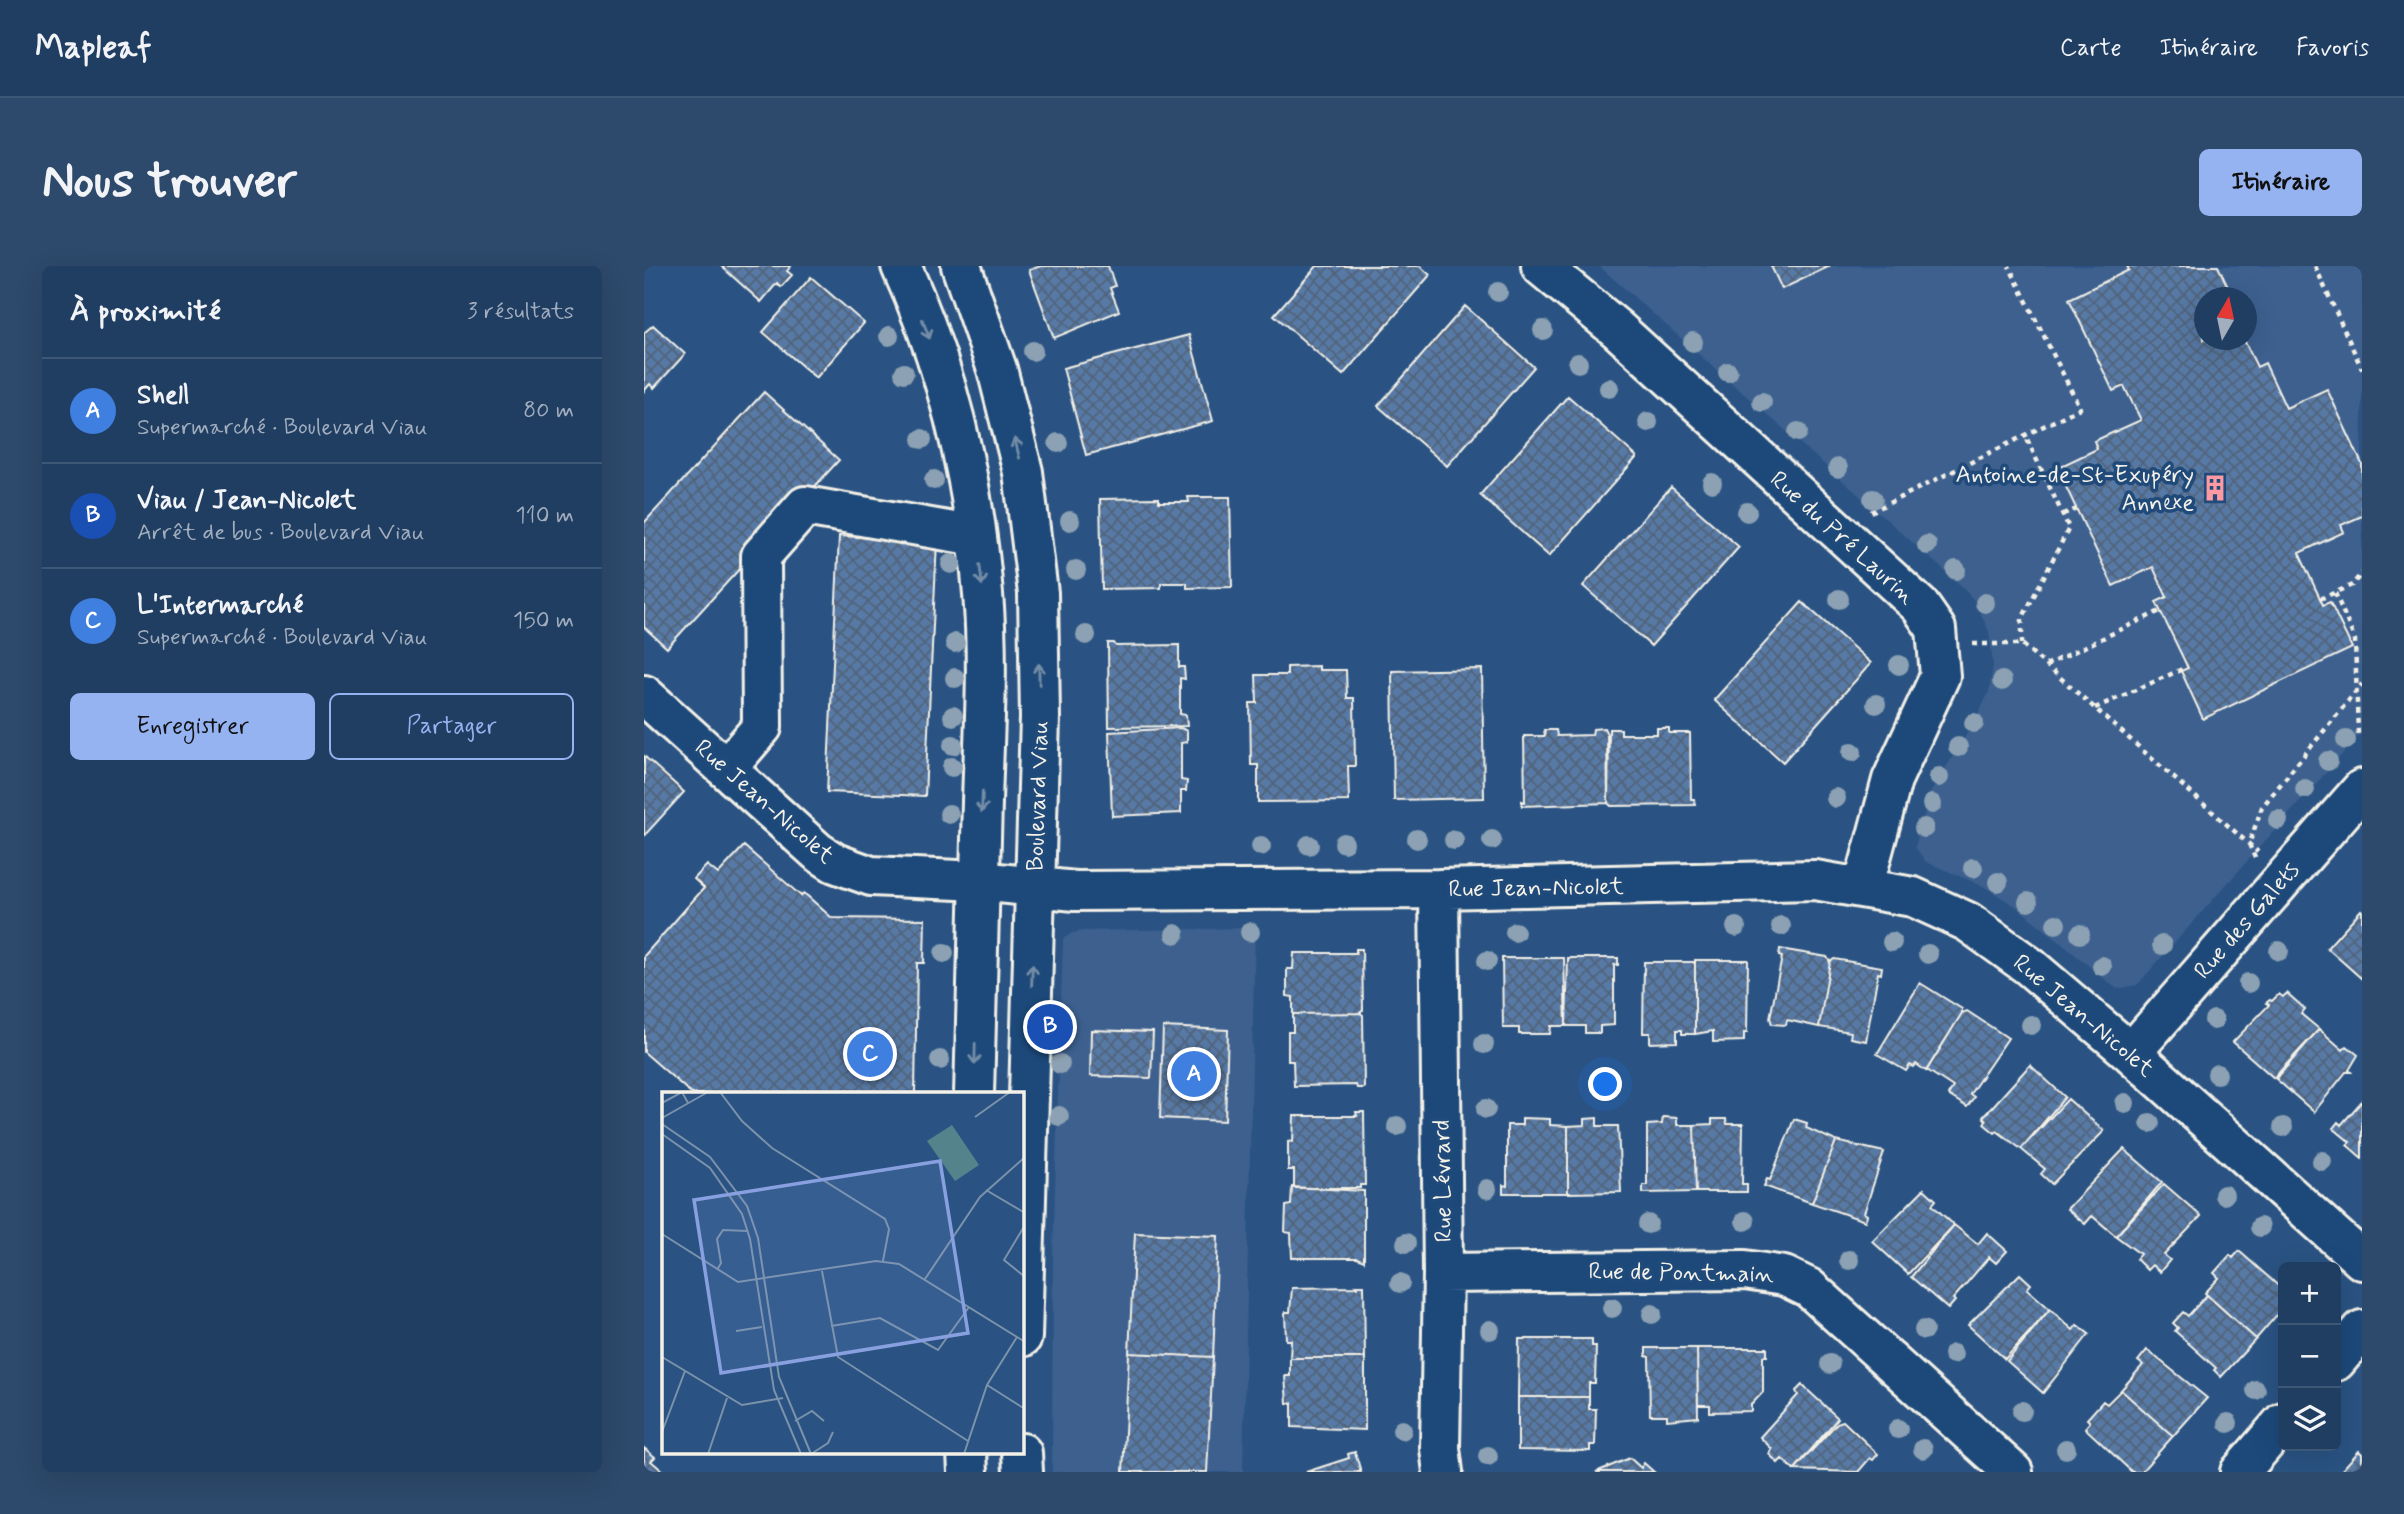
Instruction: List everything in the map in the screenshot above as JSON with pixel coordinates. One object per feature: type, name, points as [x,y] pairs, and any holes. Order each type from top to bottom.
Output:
[{"type":"street","points":[[901,266],[935,354],[950,405],[973,506],[984,624],[974,1092]]},
{"type":"street","name":"Boulevard Viau","points":[[961,266],[997,369],[1023,472],[1038,593],[1040,717],[1024,1268]]},
{"type":"street","name":"Rue du Pré Laurin","points":[[1541,266],[1616,329],[1920,606],[1936,629],[1940,676],[1892,780],[1863,888]]},
{"type":"street","points":[[726,769],[762,727],[761,556],[805,506],[976,536]]},
{"type":"street","name":"Rue Jean-Nicolet","points":[[644,695],[818,852],[843,867],[871,876],[980,881],[1075,891],[1439,889],[1815,880],[1913,897],[1968,922],[2029,966],[2132,1053],[2362,1260]]},
{"type":"street","name":"Rue des Galets","points":[[2132,1053],[2362,789]]},
{"type":"street","name":"Rue Lévrard","points":[[1439,889],[1443,1273],[1440,1448],[1443,1472]]},
{"type":"street","name":"Rue de Pontmain","points":[[1443,1273],[1745,1270],[1784,1276],[1809,1288],[2013,1472]]},
{"type":"street","points":[[2341,1355],[2362,1330]]},
{"type":"street","points":[[2240,1472],[2278,1428]]},
{"type":"street","points":[[967,1454],[968,1472]]},
{"type":"street","points":[[1022,1454],[1023,1472]]},
{"type":"path","points":[[1836,530],[2080,408],[2009,266]]},
{"type":"path","points":[[2315,266],[2362,369]]},
{"type":"path","points":[[2022,645],[2022,619],[2070,528],[2025,435]]},
{"type":"path","points":[[2063,514],[2077,509]]},
{"type":"path","points":[[2320,599],[2352,585],[2362,573]]},
{"type":"path","points":[[2334,593],[2356,640],[2358,735]]},
{"type":"path","points":[[2046,665],[2160,611]]},
{"type":"path","points":[[1938,644],[2022,645],[2258,852]]},
{"type":"path","points":[[2095,708],[2187,667]]},
{"type":"path","points":[[2269,894],[2249,844],[2262,807],[2362,684]]},
{"type":"shaded area","points":[[1599,266],[2362,266],[2362,732],[2137,985],[2117,989],[2017,907],[1983,886],[1926,862],[1915,847],[1930,793],[1975,721],[1989,692],[1993,665],[1989,631],[1974,600],[1954,579]]},
{"type":"shaded area","points":[[1255,928],[1243,1472],[1052,1472],[1053,1255],[1063,939],[1072,933],[1083,931]]},
{"type":"building","points":[[721,266],[791,266],[787,271],[792,275],[781,287],[777,283],[761,302]]},
{"type":"building","points":[[1041,266],[1108,266],[1115,286],[1110,288],[1119,311],[1054,338],[1029,270]]},
{"type":"building","points":[[1317,266],[1420,266],[1430,275],[1343,375],[1274,315]]},
{"type":"building","points":[[1771,266],[1830,266],[1782,289]]},
{"type":"building","name":"Antoine-de-St-Exupéry Annexe","points":[[2127,266],[2218,266],[2228,287],[2194,287],[2194,350],[2249,350],[2257,367],[2265,363],[2286,408],[2327,389],[2362,464],[2362,516],[2341,525],[2344,532],[2299,553],[2323,605],[2330,602],[2352,648],[2203,719],[2181,671],[2188,668],[2156,602],[2167,597],[2153,567],[2113,586],[2057,468],[2097,449],[2094,441],[2141,420],[2124,386],[2113,391],[2069,299],[2129,270]]},
{"type":"building","points":[[811,277],[864,323],[816,378],[763,332]]},
{"type":"building","points":[[1465,306],[1534,367],[1447,466],[1378,406]]},
{"type":"building","points":[[653,325],[685,354],[654,388],[650,384],[644,391],[644,333]]},
{"type":"building","points":[[1189,335],[1213,421],[1086,455],[1063,368]]},
{"type":"building","points":[[764,392],[839,460],[667,648],[644,627],[644,523]]},
{"type":"building","points":[[1568,396],[1637,457],[1549,556],[1480,495]]},
{"type":"building","points":[[1671,487],[1739,547],[1651,646],[1583,586]]},
{"type":"building","points":[[1188,497],[1230,497],[1232,587],[1187,588],[1187,583],[1161,583],[1161,588],[1102,589],[1100,499],[1159,498],[1159,502],[1189,502]]},
{"type":"building","points":[[839,536],[937,541],[925,796],[827,792]]},
{"type":"building","points":[[1802,602],[1871,663],[1783,762],[1714,700]]},
{"type":"building","points":[[1108,643],[1114,643],[1116,646],[1179,645],[1179,667],[1184,667],[1185,679],[1180,678],[1180,714],[1186,715],[1187,726],[1109,727]]},
{"type":"building","points":[[1319,666],[1319,670],[1346,670],[1347,698],[1354,698],[1355,766],[1348,766],[1349,801],[1258,802],[1258,765],[1251,765],[1250,703],[1257,703],[1256,675],[1287,675],[1287,667]]},
{"type":"building","points":[[1482,669],[1484,798],[1394,800],[1392,671]]},
{"type":"building","points":[[1181,728],[1187,731],[1187,742],[1181,743],[1181,780],[1187,781],[1186,791],[1181,791],[1181,813],[1112,816],[1109,732]]},
{"type":"building","points":[[1604,728],[1607,734],[1608,803],[1522,806],[1522,801],[1525,802],[1524,736],[1545,736],[1544,730],[1556,730],[1557,736],[1592,735],[1593,729]]},
{"type":"building","points":[[1657,728],[1669,728],[1669,733],[1690,733],[1691,799],[1694,799],[1695,805],[1611,806],[1608,803],[1609,729],[1621,729],[1621,734],[1657,734]]},
{"type":"building","points":[[644,756],[684,792],[644,836]]},
{"type":"building","points":[[744,846],[801,896],[804,893],[832,918],[925,919],[924,963],[917,963],[915,1092],[690,1092],[644,1052],[644,956],[704,888],[694,879],[707,865],[718,874]]},
{"type":"building","points":[[2362,911],[2362,979],[2327,948]]},
{"type":"building","points":[[1356,949],[1362,949],[1363,1010],[1360,1013],[1293,1014],[1293,997],[1287,996],[1287,969],[1293,969],[1294,953],[1356,953]]},
{"type":"building","points":[[1780,949],[1827,957],[1830,962],[1819,1027],[1787,1020],[1786,1025],[1772,1024],[1770,1018],[1782,957],[1779,956]]},
{"type":"building","points":[[1502,958],[1564,958],[1566,1026],[1551,1026],[1550,1034],[1519,1034],[1519,1028],[1503,1028]]},
{"type":"building","points":[[1568,958],[1618,958],[1618,965],[1614,965],[1614,1025],[1600,1026],[1600,1033],[1585,1033],[1585,1026],[1566,1026]]},
{"type":"building","points":[[1834,959],[1882,967],[1881,974],[1878,973],[1866,1041],[1850,1038],[1851,1032],[1819,1027],[1830,962]]},
{"type":"building","points":[[1695,960],[1748,960],[1747,1033],[1744,1033],[1744,1041],[1713,1042],[1713,1031],[1695,1034]]},
{"type":"building","points":[[1644,962],[1695,964],[1695,1034],[1682,1034],[1682,1030],[1677,1030],[1677,1042],[1650,1043],[1650,1033],[1643,1033]]},
{"type":"building","points":[[1920,983],[1962,1009],[1962,1013],[1926,1071],[1916,1064],[1914,1067],[1910,1065],[1906,1071],[1877,1054]]},
{"type":"building","points":[[2287,993],[2305,1009],[2301,1014],[2319,1029],[2274,1078],[2233,1042],[2269,1005],[2266,1003],[2279,994],[2283,997]]},
{"type":"building","points":[[1967,1011],[2008,1038],[1970,1094],[1974,1097],[1967,1107],[1948,1095],[1953,1087],[1927,1070],[1962,1013]]},
{"type":"building","points":[[1293,1014],[1363,1015],[1364,1088],[1357,1088],[1356,1085],[1294,1086],[1293,1061],[1288,1061],[1288,1032],[1293,1032]]},
{"type":"building","points":[[1163,1027],[1228,1030],[1225,1121],[1160,1118]]},
{"type":"building","points":[[2319,1029],[2343,1050],[2347,1046],[2358,1055],[2349,1070],[2351,1072],[2346,1072],[2314,1112],[2276,1079]]},
{"type":"building","points":[[1091,1030],[1153,1032],[1151,1078],[1090,1076]]},
{"type":"building","points":[[2030,1065],[2065,1097],[2021,1149],[1984,1124],[1986,1120],[1983,1117]]},
{"type":"building","points":[[2068,1099],[2104,1131],[2052,1184],[2041,1174],[2045,1169],[2021,1149]]},
{"type":"building","points":[[2362,1101],[2362,1158],[2347,1145],[2350,1142],[2333,1128],[2338,1122],[2341,1125]]},
{"type":"building","points":[[1356,1112],[1364,1112],[1365,1185],[1360,1185],[1360,1188],[1294,1188],[1294,1170],[1288,1170],[1288,1141],[1293,1142],[1294,1116],[1357,1116]]},
{"type":"building","points":[[1663,1117],[1677,1118],[1677,1125],[1694,1125],[1696,1192],[1643,1193],[1643,1185],[1647,1185],[1647,1125],[1662,1124]]},
{"type":"building","points":[[1522,1118],[1550,1119],[1550,1125],[1568,1126],[1568,1193],[1503,1193],[1503,1185],[1507,1186],[1507,1125],[1522,1125]]},
{"type":"building","points":[[1597,1118],[1597,1126],[1618,1126],[1621,1192],[1568,1193],[1568,1126],[1585,1125],[1585,1119]]},
{"type":"building","points":[[1712,1119],[1726,1119],[1727,1124],[1743,1124],[1742,1184],[1747,1184],[1747,1192],[1696,1192],[1694,1125],[1712,1124]]},
{"type":"building","points":[[1794,1119],[1807,1123],[1806,1128],[1836,1141],[1812,1203],[1764,1186],[1767,1179],[1770,1180]]},
{"type":"building","points":[[1836,1141],[1884,1152],[1864,1213],[1867,1215],[1865,1221],[1812,1203]]},
{"type":"building","points":[[2124,1149],[2162,1182],[2116,1236],[2092,1216],[2085,1224],[2067,1209]]},
{"type":"building","points":[[2164,1184],[2201,1216],[2164,1255],[2170,1260],[2160,1272],[2152,1265],[2147,1270],[2136,1259],[2140,1254],[2116,1236]]},
{"type":"building","points":[[1292,1187],[1364,1191],[1364,1261],[1357,1258],[1292,1258],[1291,1233],[1285,1232],[1286,1206],[1291,1205]]},
{"type":"building","points":[[1924,1189],[1936,1200],[1932,1205],[1954,1225],[1908,1274],[1872,1241]]},
{"type":"building","points":[[1954,1225],[1978,1244],[1987,1233],[2007,1251],[1996,1263],[1989,1257],[1953,1299],[1955,1301],[1948,1309],[1911,1277]]},
{"type":"building","points":[[1135,1233],[1218,1236],[1213,1357],[1129,1353]]},
{"type":"building","points":[[2239,1251],[2278,1286],[2278,1314],[2256,1339],[2205,1293],[2219,1278],[2214,1273],[2230,1255],[2233,1258]]},
{"type":"building","points":[[2020,1274],[2031,1284],[2027,1289],[2050,1309],[2005,1359],[1968,1325]]},
{"type":"building","points":[[1356,1285],[1364,1285],[1365,1358],[1290,1358],[1291,1340],[1286,1340],[1285,1312],[1290,1312],[1292,1288],[1357,1287]]},
{"type":"building","points":[[2207,1295],[2256,1339],[2221,1377],[2214,1370],[2216,1368],[2175,1331],[2178,1328],[2173,1323],[2183,1312],[2188,1316]]},
{"type":"building","points":[[2050,1309],[2073,1330],[2077,1325],[2089,1334],[2043,1393],[2007,1361]]},
{"type":"building","points":[[1519,1339],[1592,1339],[1592,1346],[1596,1346],[1595,1383],[1589,1383],[1589,1397],[1518,1397]]},
{"type":"building","points":[[1646,1348],[1697,1348],[1698,1417],[1667,1420],[1667,1415],[1650,1415],[1649,1357],[1646,1356]]},
{"type":"building","points":[[1697,1348],[1767,1348],[1767,1356],[1763,1356],[1763,1392],[1751,1405],[1751,1411],[1710,1412],[1710,1405],[1698,1405]]},
{"type":"building","points":[[2147,1350],[2207,1398],[2173,1436],[2121,1390],[2143,1365],[2138,1361]]},
{"type":"building","points":[[1129,1353],[1213,1357],[1207,1472],[1123,1472]]},
{"type":"building","points":[[1290,1358],[1365,1358],[1365,1430],[1292,1427],[1292,1403],[1287,1403],[1285,1376],[1290,1376]]},
{"type":"building","points":[[1802,1385],[1838,1418],[1794,1470],[1782,1459],[1778,1463],[1769,1454],[1772,1449],[1760,1437],[1798,1395],[1796,1391]]},
{"type":"building","points":[[2121,1390],[2173,1436],[2141,1472],[2132,1472],[2085,1428],[2090,1422],[2087,1419],[2103,1401],[2107,1404]]},
{"type":"building","points":[[1518,1397],[1589,1397],[1589,1409],[1596,1409],[1595,1445],[1590,1445],[1590,1451],[1518,1450]]},
{"type":"building","points":[[1843,1421],[1878,1454],[1873,1460],[1870,1458],[1858,1472],[1794,1470],[1837,1423]]},
{"type":"building","points":[[644,1448],[655,1457],[651,1461],[664,1472],[644,1472]]},
{"type":"building","points":[[2359,1451],[2362,1454],[2362,1472],[2340,1472]]},
{"type":"building","points":[[1355,1452],[1361,1472],[1306,1472],[1349,1458],[1348,1454]]},
{"type":"building","points":[[1630,1458],[1641,1468],[1644,1463],[1654,1472],[1596,1472]]},
{"type":"place","name":"Antoine-de-St-Exupéry Annexe","points":[[2215,488]]},
{"type":"place","name":"Viau / Jean-Nicolet","points":[[1050,1027]]},
{"type":"place","name":"L'Intermarché","points":[[870,1054]]},
{"type":"place","name":"Shell","points":[[1194,1074]]}]
